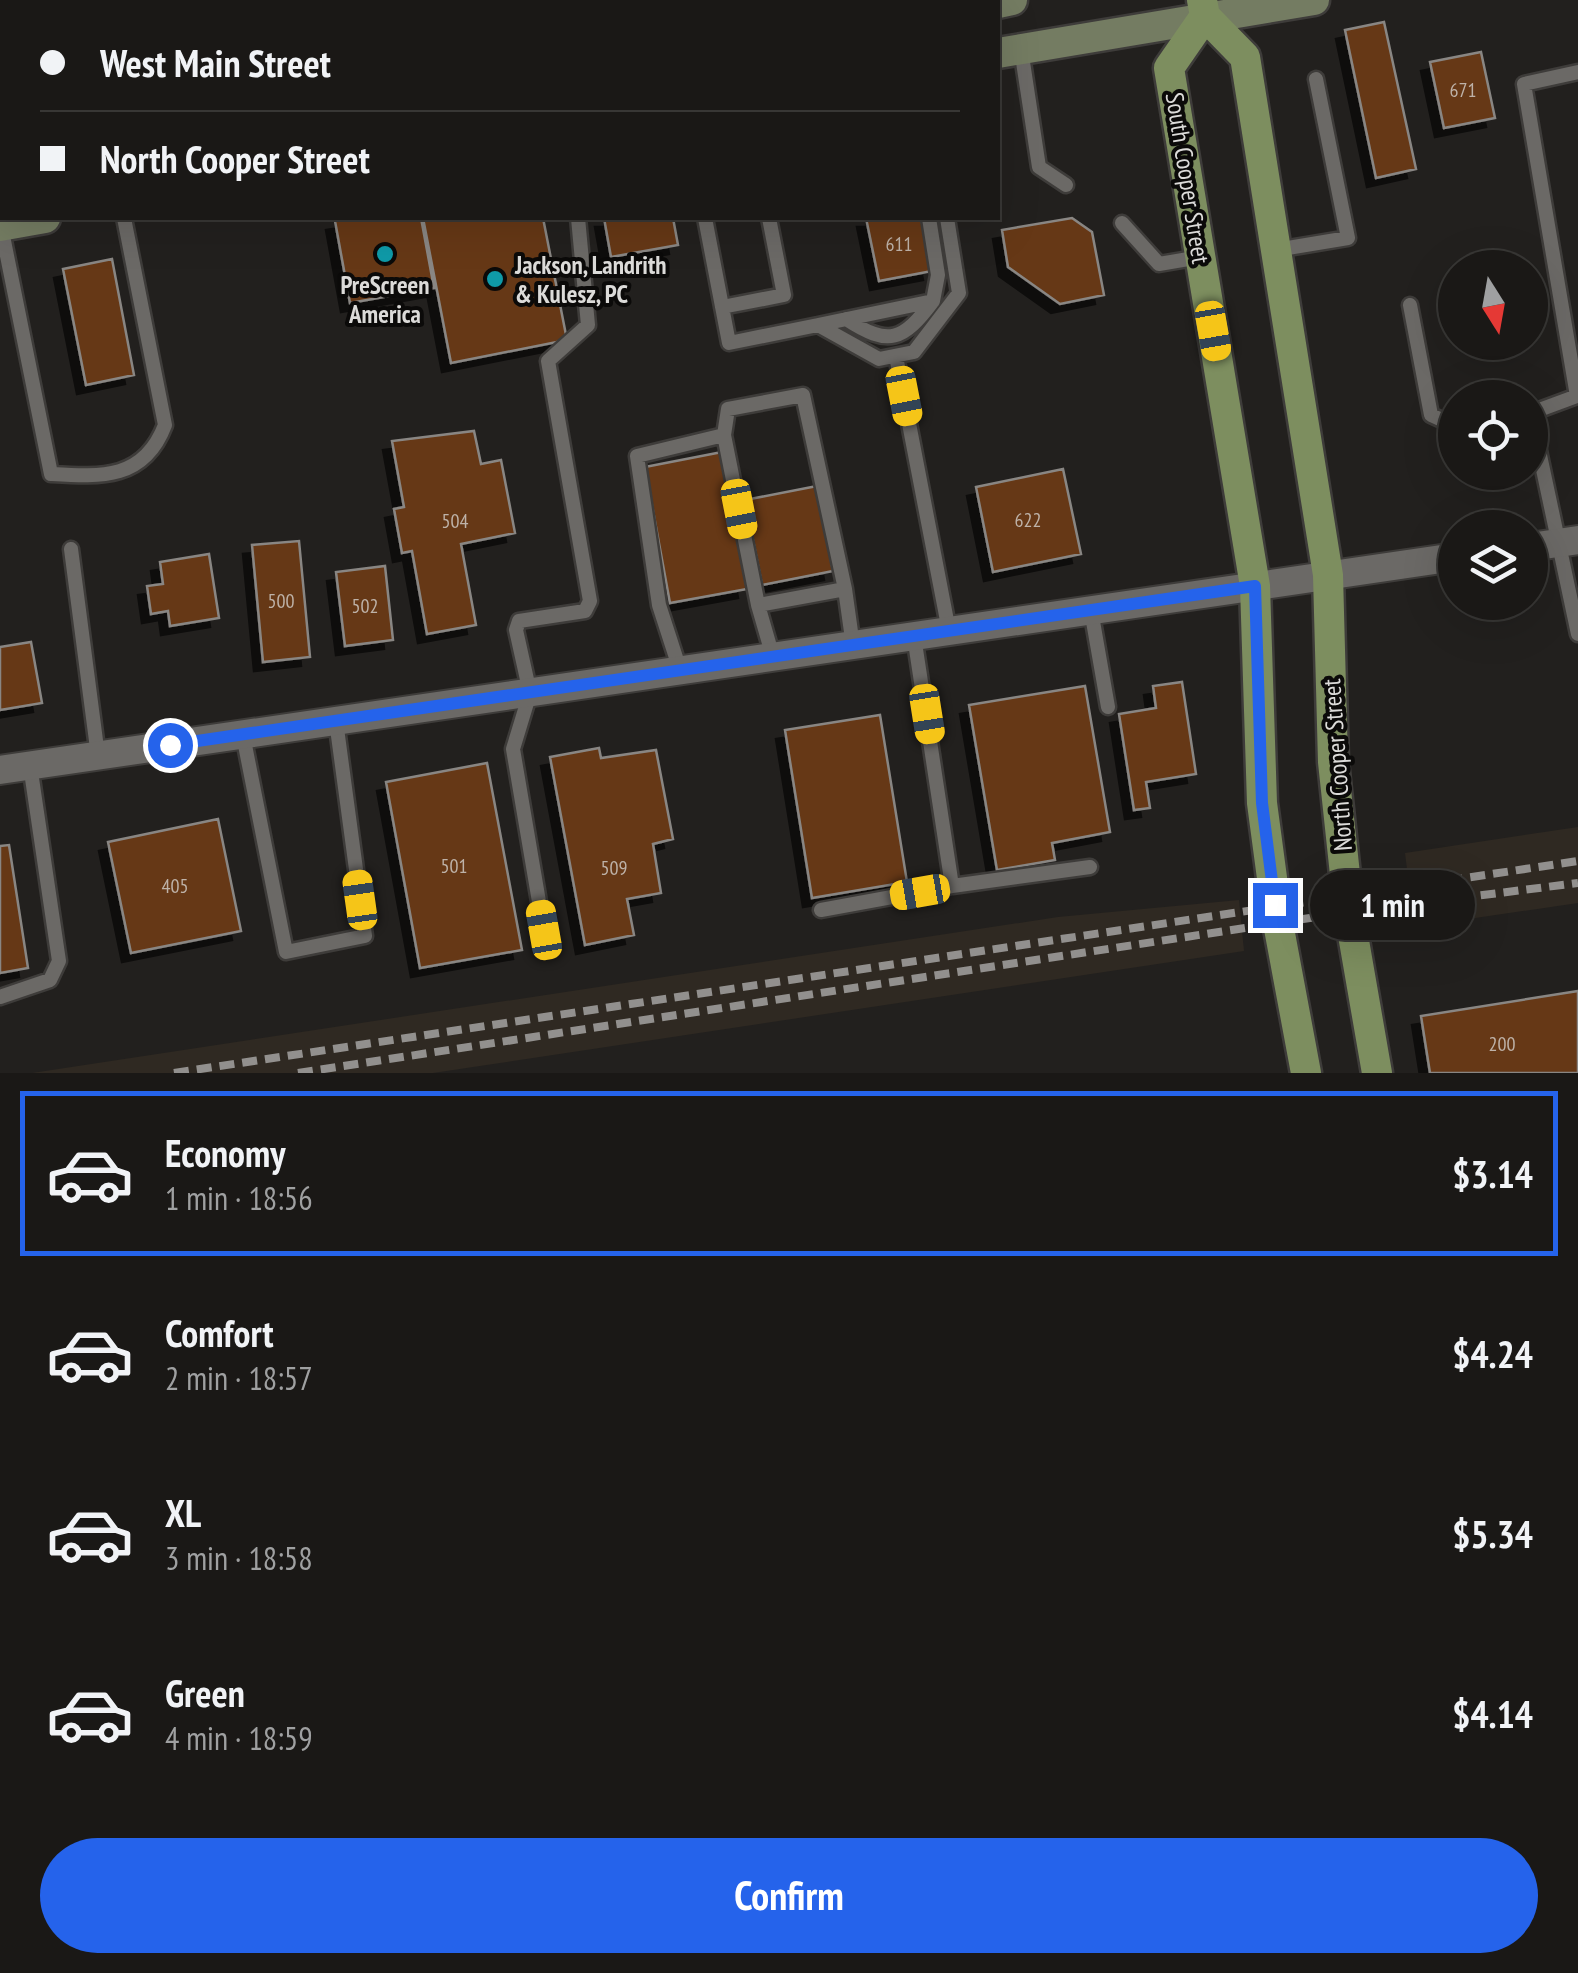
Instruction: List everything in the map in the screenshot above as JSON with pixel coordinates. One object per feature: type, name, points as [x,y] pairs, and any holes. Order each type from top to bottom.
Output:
[{"type":"main road","points":[[1009,51],[1203,8],[1314,0]]},
{"type":"main road","points":[[1203,8],[1245,57],[1328,575]]},
{"type":"main road","name":"South Cooper Street","points":[[1203,8],[1169,68],[1255,586]]},
{"type":"main road","points":[[0,226],[34,220]]},
{"type":"main road","name":"North Cooper Street","points":[[1328,575],[1335,781],[1348,912],[1376,1073]]},
{"type":"main road","points":[[1255,586],[1262,803],[1278,923],[1306,1073]]},
{"type":"street","points":[[0,770],[1438,559]]},
{"type":"lane","points":[[1009,51],[1039,167],[1066,185]]},
{"type":"lane","points":[[1548,406],[1577,396],[1524,84],[1578,72]]},
{"type":"lane","points":[[1275,250],[1348,238],[1316,79]]},
{"type":"lane","points":[[0,226],[51,474],[96,477],[133,467],[156,450],[165,425],[124,220]]},
{"type":"lane","points":[[544,930],[513,749],[530,693],[516,630],[519,620],[585,611],[590,601],[548,361],[588,325],[578,220]]},
{"type":"lane","points":[[705,220],[729,343],[933,301]]},
{"type":"lane","points":[[722,307],[784,295],[770,220]]},
{"type":"lane","points":[[846,319],[883,338],[902,334],[933,301],[938,276],[929,220]]},
{"type":"lane","points":[[818,325],[879,359],[914,352],[959,293],[948,220]]},
{"type":"lane","points":[[1122,223],[1160,264],[1200,256]]},
{"type":"lane","points":[[1410,305],[1431,416],[1438,419]]},
{"type":"lane","points":[[896,356],[949,631]]},
{"type":"lane","points":[[773,656],[758,605],[724,436],[728,409],[803,395],[845,589],[853,646]]},
{"type":"lane","points":[[680,670],[660,605],[636,456],[724,436]]},
{"type":"lane","points":[[1545,490],[1578,634]]},
{"type":"lane","points":[[71,549],[98,756]]},
{"type":"lane","points":[[758,605],[845,589]]},
{"type":"lane","points":[[1091,610],[1108,707]]},
{"type":"lane","points":[[914,636],[952,886]]},
{"type":"lane","points":[[243,734],[286,952],[366,936],[336,721]]},
{"type":"lane","points":[[0,997],[50,980],[59,962],[30,765]]},
{"type":"lane","points":[[822,910],[952,886],[1090,867]]},
{"type":"shaded area","points":[[1578,827],[1578,903],[1414,927],[1405,853]]},
{"type":"shaded area","points":[[1239,900],[1244,951],[433,1073],[32,1073],[1058,917]]},
{"type":"building","points":[[1384,22],[1416,169],[1376,178],[1345,30]]},
{"type":"building","points":[[1481,52],[1495,118],[1444,128],[1430,62]]},
{"type":"building","points":[[1072,218],[1092,232],[1104,295],[1060,304],[1008,267],[1002,230]]},
{"type":"building","name":"PreScreen America","points":[[421,220],[434,288],[350,303],[335,221]]},
{"type":"building","name":"Jackson, Landrith & Kulesz, PC","points":[[423,220],[543,220],[567,340],[451,363]]},
{"type":"building","points":[[604,220],[673,220],[678,245],[611,257]]},
{"type":"building","points":[[866,220],[921,220],[932,271],[879,281]]},
{"type":"building","points":[[112,259],[134,375],[86,385],[63,269]]},
{"type":"building","points":[[474,431],[481,464],[501,460],[515,533],[461,544],[476,625],[427,634],[412,551],[402,553],[394,509],[404,507],[392,441]]},
{"type":"building","points":[[722,452],[747,589],[670,603],[645,467]]},
{"type":"building","points":[[1063,469],[1081,554],[993,572],[976,487]]},
{"type":"building","points":[[817,486],[833,571],[762,585],[745,500]]},
{"type":"building","points":[[299,541],[310,657],[263,662],[252,545]]},
{"type":"building","points":[[209,554],[219,618],[170,626],[168,611],[151,614],[147,586],[163,584],[160,562]]},
{"type":"building","points":[[385,566],[393,640],[345,646],[336,572]]},
{"type":"building","points":[[31,642],[42,703],[0,710],[0,647]]},
{"type":"building","points":[[1182,682],[1196,774],[1146,782],[1150,808],[1134,810],[1119,714],[1156,708],[1153,686]]},
{"type":"building","points":[[1085,686],[1110,832],[1052,843],[1055,860],[997,870],[969,705]]},
{"type":"building","points":[[880,715],[907,882],[812,898],[785,730]]},
{"type":"building","points":[[599,748],[601,758],[656,750],[673,839],[653,844],[661,893],[627,899],[634,935],[585,945],[550,757]]},
{"type":"building","points":[[487,763],[522,950],[420,968],[386,782]]},
{"type":"building","points":[[218,819],[241,931],[131,953],[108,842]]},
{"type":"building","points":[[9,845],[28,968],[0,973],[0,846]]},
{"type":"building","points":[[1578,991],[1578,1073],[1430,1073],[1421,1016]]},
{"type":"railway","points":[[174,1073],[1578,861]]},
{"type":"railway","points":[[298,1073],[1349,912],[1578,883]]},
{"type":"place","name":"PreScreen America","points":[[385,254]]},
{"type":"place","name":"Jackson, Landrith & Kulesz, PC","points":[[495,279]]},
{"type":"route","points":[[170,745],[1255,586],[1262,803],[1275,905]]}]
